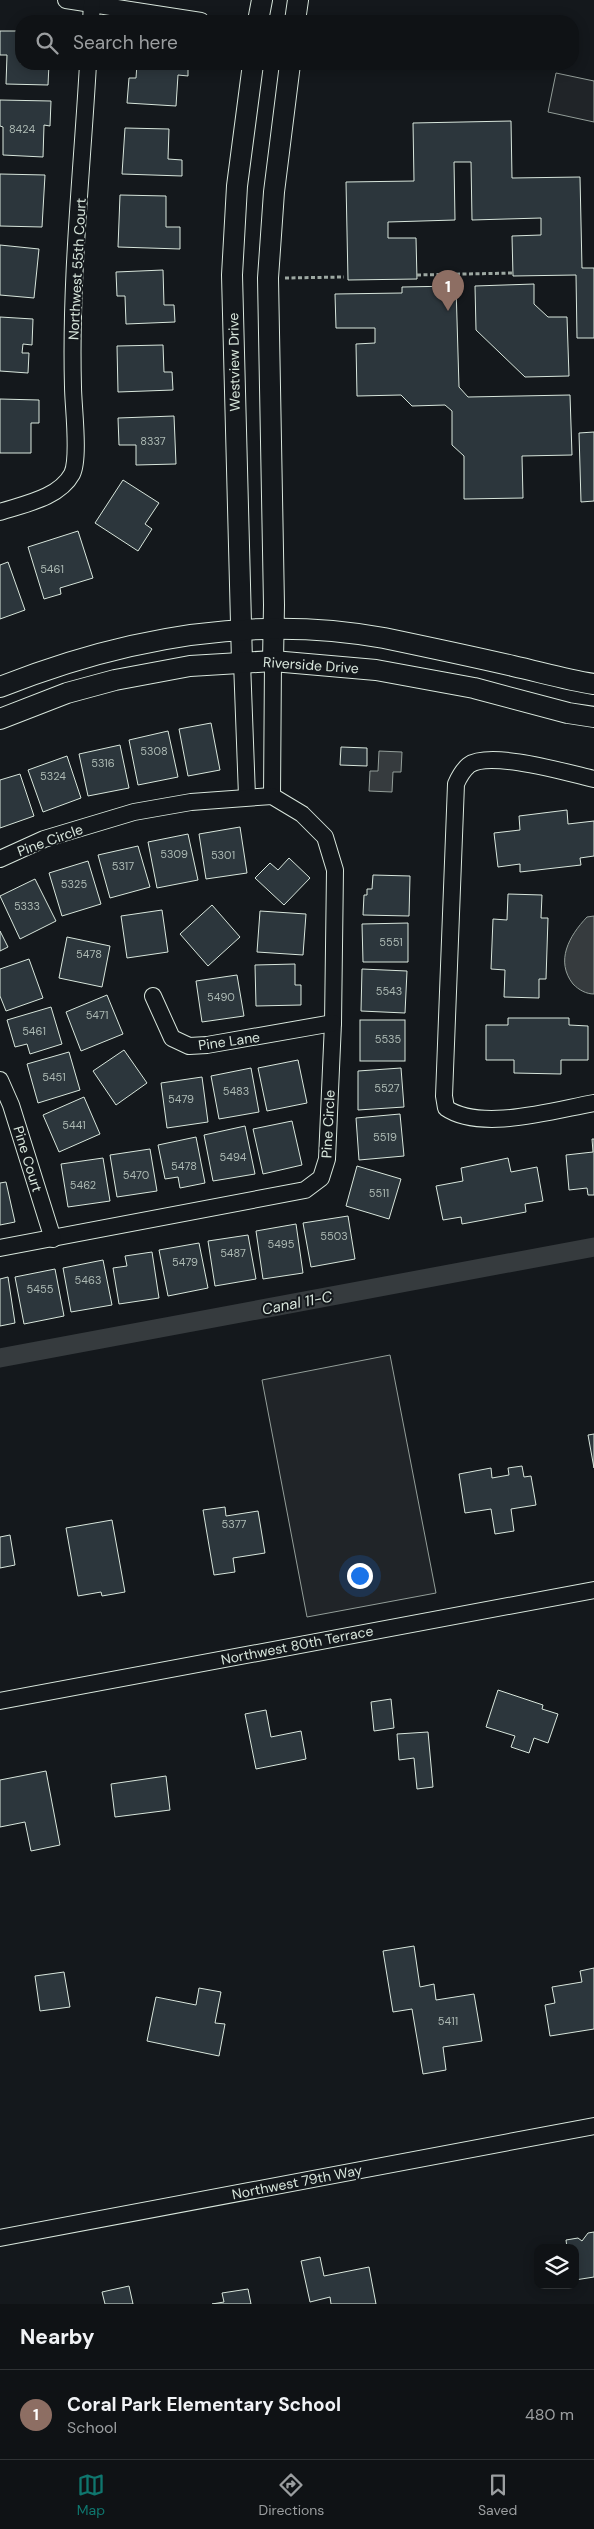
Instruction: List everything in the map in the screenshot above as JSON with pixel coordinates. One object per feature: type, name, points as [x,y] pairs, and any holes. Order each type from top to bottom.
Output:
[{"type":"street","points":[[66,0],[163,15]]},
{"type":"street","points":[[259,15],[262,0]]},
{"type":"street","points":[[296,15],[298,0]]},
{"type":"street","points":[[91,15],[92,4]]},
{"type":"street","name":"Northwest 55th Court","points":[[0,512],[51,495],[72,473],[76,438],[73,386],[74,302],[88,70]]},
{"type":"street","name":"Westview Drive","points":[[242,662],[232,275],[237,186],[251,70]]},
{"type":"street","points":[[272,796],[273,628],[268,278],[274,192],[289,70]]},
{"type":"street","points":[[0,687],[51,666],[135,643],[240,628],[273,628],[381,638],[594,684]]},
{"type":"street","name":"Riverside Drive","points":[[0,719],[67,692],[115,680],[190,666],[272,661],[376,670],[474,688],[568,713],[594,717]]},
{"type":"street","points":[[242,662],[247,796]]},
{"type":"street","points":[[594,779],[512,761],[485,759],[470,764],[456,784],[444,1096],[446,1108],[456,1114],[473,1119],[493,1119],[594,1103]]},
{"type":"street","name":"Pine Circle","points":[[0,859],[44,839],[134,812],[191,802],[247,796],[272,796],[302,814],[325,837],[335,870],[333,1023],[327,1159],[321,1178],[305,1190],[0,1248]]},
{"type":"street","name":"Pine Lane","points":[[153,996],[172,1038],[189,1046],[207,1045],[333,1023]]},
{"type":"street","name":"Pine Court","points":[[0,1080],[11,1105],[53,1239]]},
{"type":"street","name":"Northwest 80th Terrace","points":[[0,1701],[594,1590]]},
{"type":"street","name":"Northwest 79th Way","points":[[0,2238],[594,2126]]},
{"type":"path","points":[[417,275],[513,273]]},
{"type":"path","points":[[268,278],[344,277]]},
{"type":"shaded area","points":[[556,73],[594,81],[594,122],[548,112]]},
{"type":"shaded area","points":[[379,751],[402,752],[401,772],[393,772],[392,792],[369,791],[370,771],[378,771]]},
{"type":"shaded area","points":[[594,916],[594,994],[583,991],[573,984],[565,966],[565,958],[566,949],[580,924],[587,917]]},
{"type":"shaded area","points":[[390,1355],[436,1593],[307,1617],[262,1380]]},
{"type":"building","points":[[0,31],[15,31],[15,70],[49,70],[48,85],[6,84],[7,55],[0,55]]},
{"type":"building","points":[[137,70],[188,70],[188,76],[178,75],[176,106],[127,103],[129,78],[136,78]]},
{"type":"building","points":[[0,100],[51,101],[50,126],[44,125],[43,157],[3,155],[3,127],[0,126]]},
{"type":"building","points":[[511,121],[512,178],[580,177],[582,268],[594,268],[594,338],[577,338],[576,275],[513,276],[512,236],[541,235],[541,218],[472,220],[471,162],[454,162],[455,220],[388,222],[388,238],[416,238],[417,279],[348,280],[346,182],[414,181],[413,123]]},
{"type":"building","points":[[125,128],[169,129],[168,159],[182,160],[182,176],[122,174]]},
{"type":"building","points":[[0,174],[45,175],[42,227],[0,226]]},
{"type":"building","points":[[120,195],[166,196],[166,227],[180,227],[180,249],[118,247]]},
{"type":"building","points":[[0,245],[39,249],[34,298],[0,295]]},
{"type":"building","points":[[163,270],[164,305],[174,305],[175,322],[126,324],[125,296],[117,296],[116,272]]},
{"type":"building","points":[[534,284],[534,304],[548,317],[567,317],[569,376],[525,377],[476,330],[475,286]]},
{"type":"building","points":[[456,286],[459,387],[468,397],[570,395],[572,455],[522,456],[523,498],[464,499],[464,456],[452,445],[452,411],[445,405],[412,406],[401,395],[357,396],[356,344],[375,343],[375,328],[336,328],[335,294],[402,293],[402,287]]},
{"type":"building","points":[[0,317],[33,319],[32,345],[23,344],[22,353],[29,353],[28,373],[0,371]]},
{"type":"building","points":[[163,345],[164,372],[172,372],[173,390],[118,392],[117,346]]},
{"type":"building","points":[[0,399],[39,400],[39,423],[31,423],[31,453],[0,453]]},
{"type":"building","points":[[174,416],[176,464],[136,465],[136,445],[119,445],[118,418]]},
{"type":"building","points":[[594,432],[594,501],[581,502],[579,433]]},
{"type":"building","points":[[123,480],[159,503],[145,524],[152,529],[138,551],[95,523]]},
{"type":"building","points":[[78,531],[93,578],[60,588],[61,594],[44,599],[28,547]]},
{"type":"building","points":[[8,562],[25,610],[0,619],[0,565]]},
{"type":"building","points":[[211,723],[220,770],[188,776],[179,729]]},
{"type":"building","points":[[168,731],[178,777],[138,785],[129,740]]},
{"type":"building","points":[[120,745],[129,788],[88,796],[79,754]]},
{"type":"building","points":[[341,747],[367,748],[367,766],[340,765]]},
{"type":"building","points":[[67,756],[81,798],[43,812],[28,770]]},
{"type":"building","points":[[20,774],[34,816],[0,828],[0,780]]},
{"type":"building","points":[[567,810],[568,824],[594,821],[594,856],[580,858],[581,865],[520,872],[520,864],[498,867],[494,833],[520,830],[519,816]]},
{"type":"building","points":[[240,827],[247,873],[206,879],[199,834]]},
{"type":"building","points":[[188,834],[198,880],[157,888],[148,842]]},
{"type":"building","points":[[138,846],[150,887],[110,898],[98,855]]},
{"type":"building","points":[[289,858],[310,878],[284,905],[255,878],[270,863],[278,870]]},
{"type":"building","points":[[88,861],[101,904],[62,916],[49,873]]},
{"type":"building","points":[[373,875],[410,876],[409,916],[363,915],[364,895],[367,895],[367,889],[372,889]]},
{"type":"building","points":[[35,879],[56,921],[20,939],[0,896]]},
{"type":"building","points":[[508,894],[542,895],[541,918],[548,918],[546,979],[539,979],[539,998],[504,997],[505,970],[491,969],[493,919],[507,920]]},
{"type":"building","points":[[212,905],[240,937],[208,966],[180,934]]},
{"type":"building","points":[[162,910],[168,952],[127,958],[121,916]]},
{"type":"building","points":[[260,911],[306,914],[303,955],[257,952]]},
{"type":"building","points":[[408,923],[408,962],[363,962],[362,924]]},
{"type":"building","points":[[0,931],[8,947],[0,951]]},
{"type":"building","points":[[67,937],[110,946],[102,987],[59,978]]},
{"type":"building","points":[[29,959],[43,998],[6,1011],[0,996],[0,969]]},
{"type":"building","points":[[295,964],[295,985],[301,985],[301,1005],[256,1006],[255,965]]},
{"type":"building","points":[[362,969],[407,971],[405,1013],[361,1011]]},
{"type":"building","points":[[237,975],[244,1016],[202,1022],[196,981]]},
{"type":"building","points":[[107,995],[123,1034],[81,1051],[66,1012]]},
{"type":"building","points":[[51,1007],[62,1044],[30,1054],[27,1044],[15,1047],[7,1020]]},
{"type":"building","points":[[508,1018],[569,1018],[569,1025],[588,1026],[588,1060],[561,1060],[561,1074],[514,1073],[514,1060],[486,1060],[486,1025],[508,1025]]},
{"type":"building","points":[[360,1020],[405,1020],[405,1061],[360,1061]]},
{"type":"building","points":[[124,1050],[147,1083],[116,1105],[93,1071]]},
{"type":"building","points":[[69,1052],[80,1090],[38,1103],[27,1064]]},
{"type":"building","points":[[298,1060],[307,1103],[267,1111],[258,1068]]},
{"type":"building","points":[[251,1068],[259,1112],[219,1119],[211,1076]]},
{"type":"building","points":[[401,1068],[404,1107],[358,1110],[358,1071]]},
{"type":"building","points":[[202,1077],[208,1122],[167,1128],[161,1083]]},
{"type":"building","points":[[84,1097],[100,1134],[59,1152],[43,1115]]},
{"type":"building","points":[[400,1114],[404,1156],[359,1160],[356,1118]]},
{"type":"building","points":[[292,1121],[302,1165],[263,1174],[253,1129]]},
{"type":"building","points":[[245,1126],[255,1174],[213,1181],[204,1135]]},
{"type":"building","points":[[196,1137],[205,1183],[180,1188],[178,1177],[165,1179],[158,1145]]},
{"type":"building","points":[[592,1139],[594,1139],[594,1195],[588,1195],[587,1188],[569,1190],[566,1155],[593,1152]]},
{"type":"building","points":[[150,1149],[157,1191],[117,1197],[110,1155]]},
{"type":"building","points":[[103,1158],[110,1201],[68,1207],[61,1164]]},
{"type":"building","points":[[508,1158],[511,1172],[537,1167],[543,1201],[525,1204],[526,1212],[462,1224],[461,1217],[443,1220],[436,1186],[463,1181],[461,1168]]},
{"type":"building","points":[[357,1166],[401,1179],[389,1219],[346,1206]]},
{"type":"building","points":[[6,1182],[15,1222],[0,1225],[0,1183]]},
{"type":"building","points":[[348,1216],[355,1259],[311,1267],[303,1223]]},
{"type":"building","points":[[296,1224],[303,1273],[263,1279],[256,1231]]},
{"type":"building","points":[[248,1235],[256,1279],[215,1286],[208,1241]]},
{"type":"building","points":[[199,1243],[208,1288],[168,1296],[159,1250]]},
{"type":"building","points":[[152,1252],[159,1298],[119,1304],[113,1268],[127,1266],[125,1256]]},
{"type":"building","points":[[103,1260],[112,1305],[71,1312],[63,1268]]},
{"type":"building","points":[[55,1269],[64,1316],[24,1324],[15,1277]]},
{"type":"building","points":[[8,1277],[15,1323],[0,1326],[0,1279]]},
{"type":"building","points":[[594,1434],[594,1468],[588,1435]]},
{"type":"building","points":[[522,1466],[524,1477],[531,1476],[536,1505],[511,1509],[514,1531],[495,1534],[491,1509],[465,1513],[459,1474],[491,1468],[492,1478],[509,1475],[508,1468]]},
{"type":"building","points":[[225,1507],[226,1516],[258,1511],[265,1553],[233,1558],[235,1572],[214,1575],[203,1510]]},
{"type":"building","points":[[112,1520],[125,1592],[102,1596],[101,1592],[78,1596],[66,1528]]},
{"type":"building","points":[[10,1535],[15,1565],[0,1568],[0,1537]]},
{"type":"building","points":[[498,1690],[543,1705],[542,1709],[558,1714],[548,1743],[534,1738],[529,1753],[511,1747],[515,1736],[486,1727]]},
{"type":"building","points":[[391,1699],[394,1728],[374,1731],[371,1702]]},
{"type":"building","points":[[266,1710],[271,1737],[301,1731],[306,1759],[256,1769],[245,1714]]},
{"type":"building","points":[[428,1732],[433,1787],[417,1789],[414,1758],[399,1760],[397,1734]]},
{"type":"building","points":[[46,1771],[60,1845],[31,1851],[25,1822],[0,1827],[0,1780]]},
{"type":"building","points":[[166,1776],[170,1810],[115,1817],[111,1784]]},
{"type":"building","points":[[414,1946],[420,1987],[434,1984],[436,2000],[474,1994],[482,2041],[443,2047],[446,2070],[423,2074],[412,2009],[393,2012],[383,1951]]},
{"type":"building","points":[[594,1968],[594,2029],[550,2036],[545,2005],[555,2003],[552,1987],[582,1982],[580,1971]]},
{"type":"building","points":[[64,1972],[70,2007],[40,2011],[35,1976]]},
{"type":"building","points":[[199,1988],[221,1992],[215,2023],[225,2024],[219,2056],[147,2041],[156,1997],[196,2005]]},
{"type":"building","points":[[594,2232],[594,2277],[579,2279],[579,2244],[566,2244],[566,2240],[578,2238],[582,2241],[588,2233]]},
{"type":"building","points":[[320,2257],[324,2276],[369,2267],[376,2304],[331,2304],[330,2297],[310,2302],[301,2261]]},
{"type":"building","points":[[129,2286],[133,2304],[105,2304],[102,2292]]},
{"type":"building","points":[[248,2289],[251,2304],[212,2304],[224,2302],[222,2293]]},
{"type":"waterway","name":"Canal 11-C","points":[[0,1358],[594,1247]]},
{"type":"place","name":"Coral Park Elementary School","points":[[448,311]]}]
